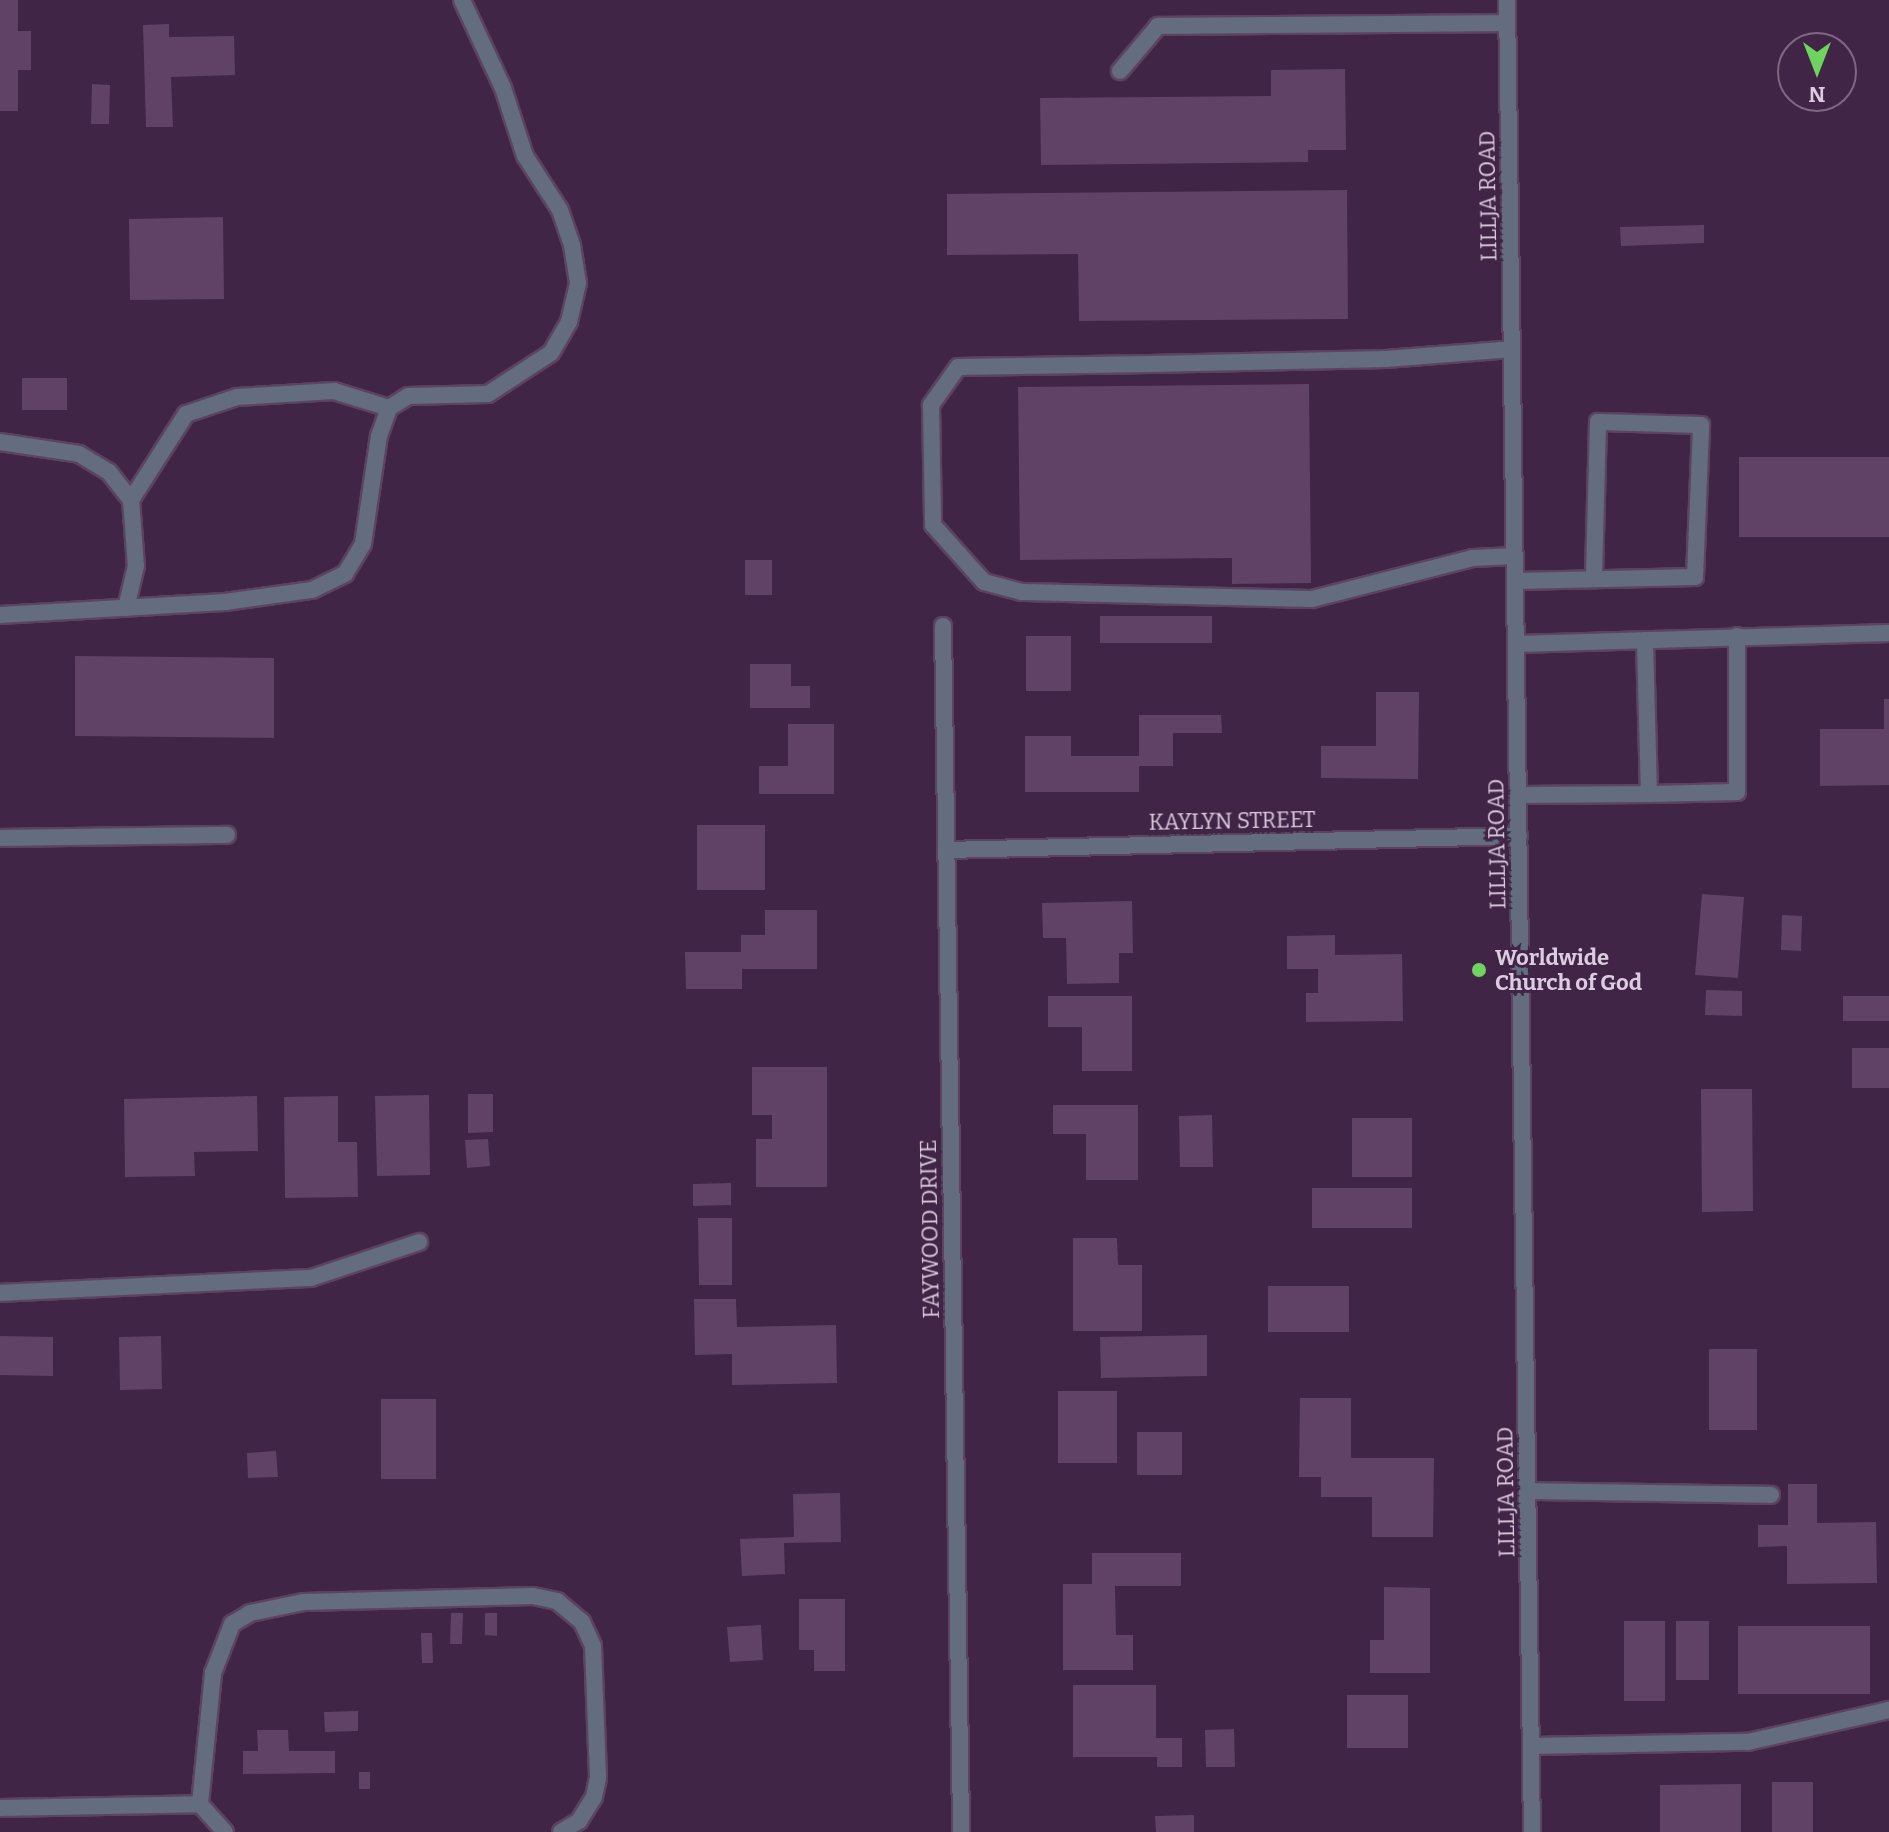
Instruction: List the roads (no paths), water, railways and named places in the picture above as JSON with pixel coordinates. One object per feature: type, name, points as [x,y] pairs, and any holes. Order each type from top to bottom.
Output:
[{"type":"street","points":[[0,615],[126,608],[312,590],[345,574],[363,544],[379,436],[389,408],[408,396],[488,394],[518,378],[551,353],[569,322],[578,283],[560,210],[525,156],[503,88],[462,0]]},
{"type":"street","name":"LILLJA ROAD","points":[[1507,0],[1532,1832]]},
{"type":"street","points":[[1120,71],[1158,26],[1507,23]]},
{"type":"street","points":[[1512,349],[1386,359],[958,367],[931,405],[933,525],[984,582],[1022,592],[1312,599],[1473,558],[1515,556]]},
{"type":"street","points":[[131,500],[186,414],[237,397],[334,391],[389,408]]},
{"type":"street","points":[[1516,581],[1695,577],[1701,425],[1598,422],[1594,579]]},
{"type":"street","points":[[0,442],[79,454],[109,472],[131,500],[136,566],[126,608]]},
{"type":"street","name":"FAYWOOD DRIVE","points":[[943,626],[961,1832]]},
{"type":"street","points":[[1517,644],[1889,633]]},
{"type":"street","points":[[1519,795],[1737,792],[1737,636]]},
{"type":"street","points":[[1645,640],[1649,794]]},
{"type":"street","points":[[0,838],[227,835]]},
{"type":"street","name":"KAYLYN STREET","points":[[946,850],[1519,836]]},
{"type":"street","points":[[0,1293],[311,1278],[419,1242]]},
{"type":"street","points":[[1528,1491],[1771,1495]]},
{"type":"street","points":[[225,1832],[200,1804],[213,1673],[232,1624],[250,1613],[303,1602],[533,1596],[557,1601],[582,1622],[593,1646],[598,1778],[594,1797],[579,1821],[561,1832]]},
{"type":"street","points":[[1531,1746],[1748,1742],[1889,1710]]},
{"type":"street","points":[[0,1808],[200,1804]]},
{"type":"place","name":"Worldwide Church of God","points":[[1479,970]]}]
